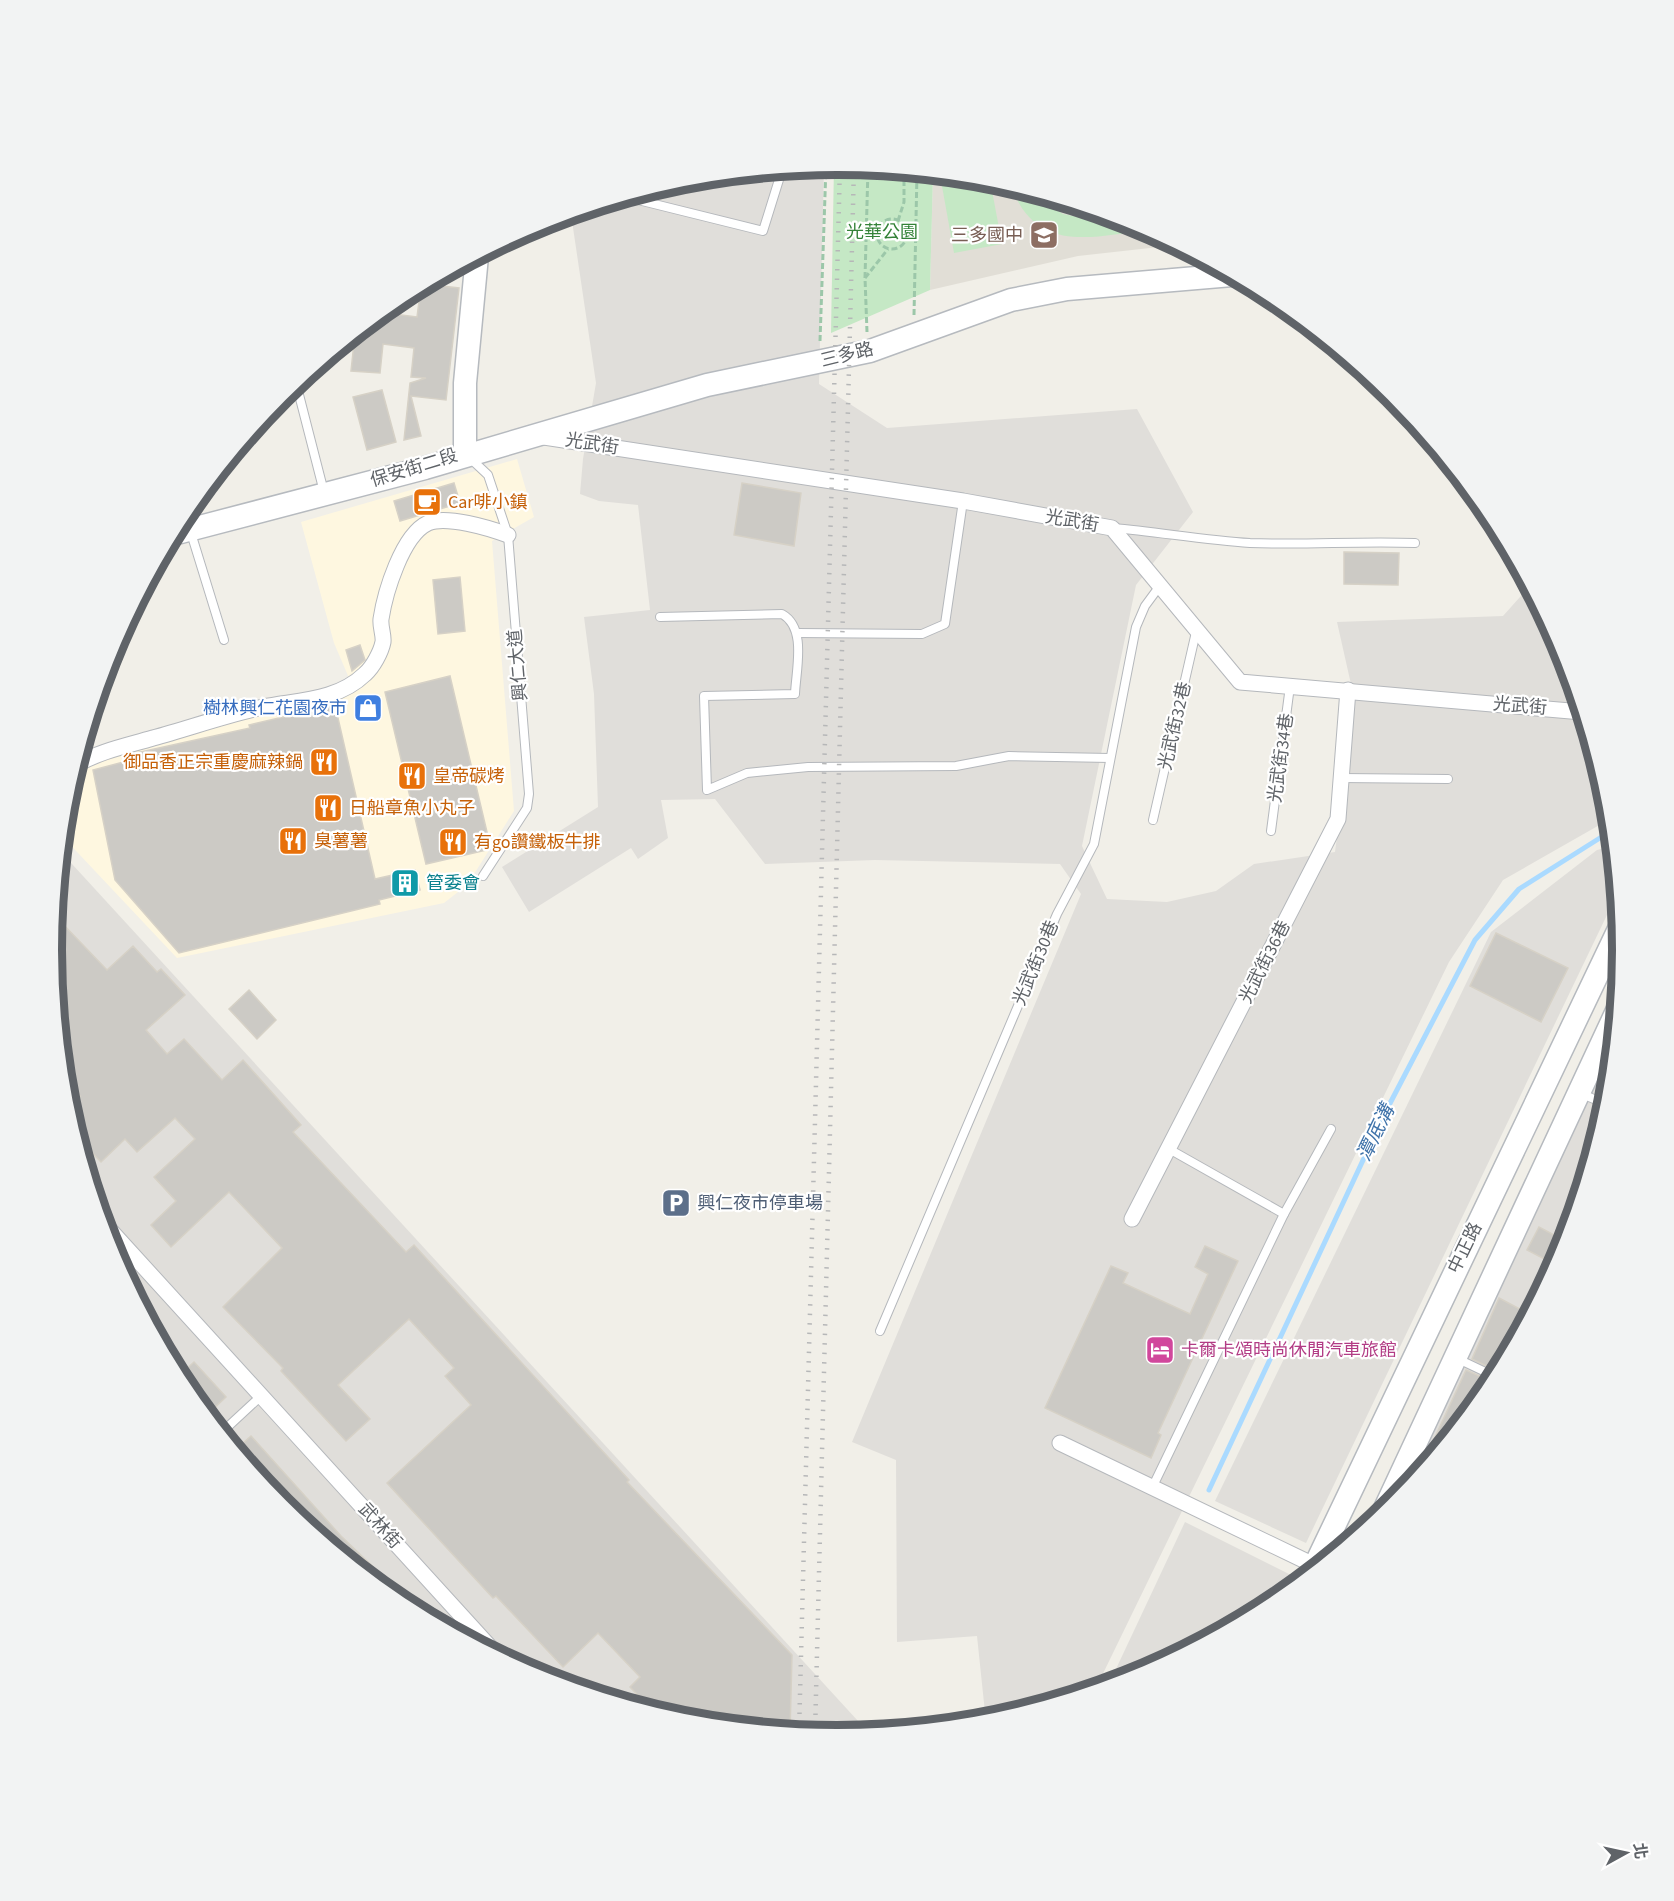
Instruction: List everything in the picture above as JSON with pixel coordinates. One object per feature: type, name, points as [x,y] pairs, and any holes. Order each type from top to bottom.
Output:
[{"type":"street","name":"保安街二段","points":[[186,530],[465,455],[465,383],[476,264]]},
{"type":"street","name":"三多路","points":[[465,455],[707,385],[870,351],[1011,300],[1066,289],[1219,276]]},
{"type":"street","name":"光武街","points":[[531,435],[963,501],[1112,528],[1159,588],[1240,682],[1574,711]]},
{"type":"street","points":[[85,760],[101,753],[181,729],[264,707],[319,699],[342,689],[365,674],[374,662],[383,642],[381,622],[389,586],[414,534],[428,524],[441,520],[491,528],[508,535]]},
{"type":"street","name":"光武街36巷","points":[[1132,1219],[1338,819],[1348,690]]},
{"type":"street","name":"中正路","points":[[1321,1557],[1612,952]]},
{"type":"street","name":"中正路","points":[[1393,1490],[1608,1031]]},
{"type":"street","name":"武林街","points":[[118,1238],[261,1396],[469,1633]]},
{"type":"street","points":[[1060,1443],[1153,1486],[1310,1565]]},
{"type":"lane","points":[[640,200],[763,231],[780,178]]},
{"type":"lane","points":[[299,393],[325,494]]},
{"type":"lane","name":"興仁大道","points":[[465,455],[484,468],[508,535],[529,794],[527,808],[483,876]]},
{"type":"lane","points":[[798,633],[922,634],[945,624],[963,501]]},
{"type":"lane","points":[[1112,528],[1247,543],[1314,545],[1359,541],[1415,543]]},
{"type":"lane","points":[[183,535],[224,640]]},
{"type":"lane","name":"光武街30巷","points":[[880,1331],[1057,914],[1094,844],[1136,627],[1144,606],[1159,588]]},
{"type":"lane","points":[[660,617],[782,614],[792,619],[798,633],[795,694],[704,696],[707,790],[747,773],[808,767],[956,766],[1009,756],[1110,758]]},
{"type":"lane","name":"光武街32巷","points":[[1153,820],[1196,632]]},
{"type":"lane","name":"光武街34巷","points":[[1271,831],[1290,686]]},
{"type":"lane","points":[[1341,778],[1448,779]]},
{"type":"lane","points":[[1580,1094],[1598,1101]]},
{"type":"lane","points":[[1153,1486],[1284,1214],[1331,1129]]},
{"type":"lane","points":[[1169,1149],[1284,1214]]},
{"type":"lane","points":[[1454,1357],[1487,1373]]},
{"type":"lane","points":[[226,1428],[261,1396]]},
{"type":"path","points":[[820,343],[826,175]]},
{"type":"path","points":[[867,334],[865,278],[868,176]]},
{"type":"path","points":[[898,220],[904,202],[904,179]]},
{"type":"path","points":[[914,315],[917,180]]},
{"type":"path","points":[[865,278],[888,249],[898,248],[907,237],[905,227],[898,220]]},
{"type":"path","points":[[888,249],[878,240],[878,230],[883,222],[898,220]]},
{"type":"shaded area","points":[[824,176],[819,384],[887,428],[1137,409],[1193,512],[1136,585],[1082,846],[1107,899],[1167,902],[1216,891],[1254,864],[1335,852],[1355,702],[1337,622],[1503,616],[1524,592],[1553,654],[1586,750],[1602,824],[1503,880],[1449,962],[1100,1680],[1038,1700],[985,1711],[977,1636],[897,1642],[896,1460],[852,1442],[1081,894],[1060,864],[875,860],[765,864],[715,799],[661,800],[668,838],[638,859],[631,848],[529,912],[502,867],[598,807],[594,694],[584,617],[650,610],[638,505],[599,501],[580,494],[583,459],[596,383],[572,222],[636,201],[686,190],[736,182]]},
{"type":"shaded area","name":"三多國中","points":[[933,181],[1038,201],[1086,216],[1162,247],[1078,256],[930,290]]},
{"type":"shaded area","name":"樹林興仁花園夜市","points":[[517,459],[534,517],[492,541],[514,811],[467,885],[444,903],[177,958],[69,843],[76,799],[88,750],[189,719],[337,686],[349,678],[334,643],[301,522]]},
{"type":"shaded area","points":[[1606,848],[1611,906],[1306,1543],[1215,1501],[1491,932],[1597,850]]},
{"type":"shaded area","points":[[67,859],[862,1725],[786,1724],[686,1711],[636,1700],[540,1667],[449,1622],[365,1566],[326,1534],[254,1462],[222,1423],[165,1338],[141,1293],[103,1200],[76,1102],[68,1052],[63,1001],[62,950]]},
{"type":"shaded area","points":[[1606,1052],[1598,1102],[1586,1151],[1571,1200],[1533,1293],[1482,1381],[1452,1423],[1408,1474]]},
{"type":"shaded area","points":[[1185,1522],[1291,1575],[1288,1581],[1225,1622],[1180,1646],[1113,1675]]},
{"type":"green space","name":"光華公園","points":[[834,175],[933,181],[930,290],[831,333]]},
{"type":"green space","points":[[941,183],[992,191],[1002,244],[954,253]]},
{"type":"green space","points":[[1016,196],[1048,204],[1063,214],[1086,216],[1130,233],[1086,237],[1050,232],[1035,223],[1022,208]]},
{"type":"building","points":[[438,286],[459,288],[446,400],[411,396],[421,436],[404,440],[410,383],[426,378],[411,377],[414,348],[383,344],[380,373],[351,371],[354,344],[365,335],[395,314],[417,317],[420,298]]},
{"type":"building","points":[[382,390],[396,442],[367,450],[353,397]]},
{"type":"building","name":"Car啡小鎮","points":[[454,483],[460,503],[400,521],[394,501]]},
{"type":"building","points":[[742,483],[801,493],[794,546],[734,535]]},
{"type":"building","points":[[1344,552],[1399,553],[1398,585],[1344,584]]},
{"type":"building","points":[[460,577],[465,631],[438,634],[433,580]]},
{"type":"building","points":[[360,645],[365,660],[352,671],[346,650]]},
{"type":"building","points":[[450,676],[491,849],[426,864],[385,692]]},
{"type":"building","points":[[335,705],[375,879],[415,870],[420,890],[379,900],[380,904],[179,953],[115,880],[93,770],[131,760],[130,755],[136,753],[250,728],[249,725]]},
{"type":"building","points":[[63,924],[107,970],[133,946],[157,972],[161,969],[185,995],[146,1030],[167,1054],[184,1039],[222,1080],[243,1060],[301,1125],[293,1132],[406,1252],[414,1245],[629,1480],[627,1482],[792,1655],[790,1724],[736,1719],[644,1702],[630,1687],[640,1677],[598,1633],[563,1667],[496,1596],[493,1598],[387,1483],[471,1405],[445,1376],[454,1368],[409,1319],[338,1385],[370,1419],[346,1441],[281,1371],[283,1368],[223,1307],[282,1248],[229,1192],[171,1247],[151,1225],[176,1201],[154,1177],[195,1139],[175,1118],[137,1152],[125,1139],[101,1162],[87,1148],[76,1100],[80,1096],[74,1089],[68,1052],[63,1001]]},
{"type":"building","points":[[1496,933],[1568,968],[1541,1022],[1470,986]]},
{"type":"building","points":[[249,990],[276,1020],[257,1039],[229,1009]]},
{"type":"building","points":[[1568,1208],[1547,1260],[1527,1250],[1539,1227],[1554,1235]]},
{"type":"building","points":[[1205,1246],[1238,1261],[1158,1433],[1161,1435],[1151,1458],[1045,1408],[1111,1266],[1128,1273],[1123,1283],[1190,1314],[1208,1274],[1195,1267]]},
{"type":"building","points":[[1499,1298],[1523,1311],[1490,1368],[1472,1359]]},
{"type":"building","points":[[194,1362],[226,1397],[213,1410],[185,1370]]},
{"type":"building","points":[[1466,1370],[1484,1378],[1452,1423],[1428,1452]]},
{"type":"building","points":[[251,1436],[341,1536],[390,1583],[326,1534],[289,1499],[240,1445]]},
{"type":"waterway","name":"潭底溝","points":[[1209,1490],[1386,1111],[1475,940],[1519,889],[1604,836]]},
{"type":"railway","points":[[799,1725],[840,175]]},
{"type":"railway","points":[[815,1725],[854,176]]},
{"type":"place","name":"三多國中","points":[[1044,235]]},
{"type":"place","name":"Car啡小鎮","points":[[427,502]]},
{"type":"place","name":"樹林興仁花園夜市","points":[[368,708]]},
{"type":"place","name":"御品香正宗重慶麻辣鍋","points":[[324,762]]},
{"type":"place","name":"皇帝碳烤","points":[[412,776]]},
{"type":"place","name":"日船章魚小丸子","points":[[328,808]]},
{"type":"place","name":"臭薯薯","points":[[293,841]]},
{"type":"place","name":"有go讚鐵板牛排","points":[[453,842]]},
{"type":"place","name":"管委會","points":[[405,883]]},
{"type":"place","name":"興仁夜市停車場","points":[[676,1203]]},
{"type":"place","name":"卡爾卡頌時尚休閒汽車旅館","points":[[1160,1350]]}]
